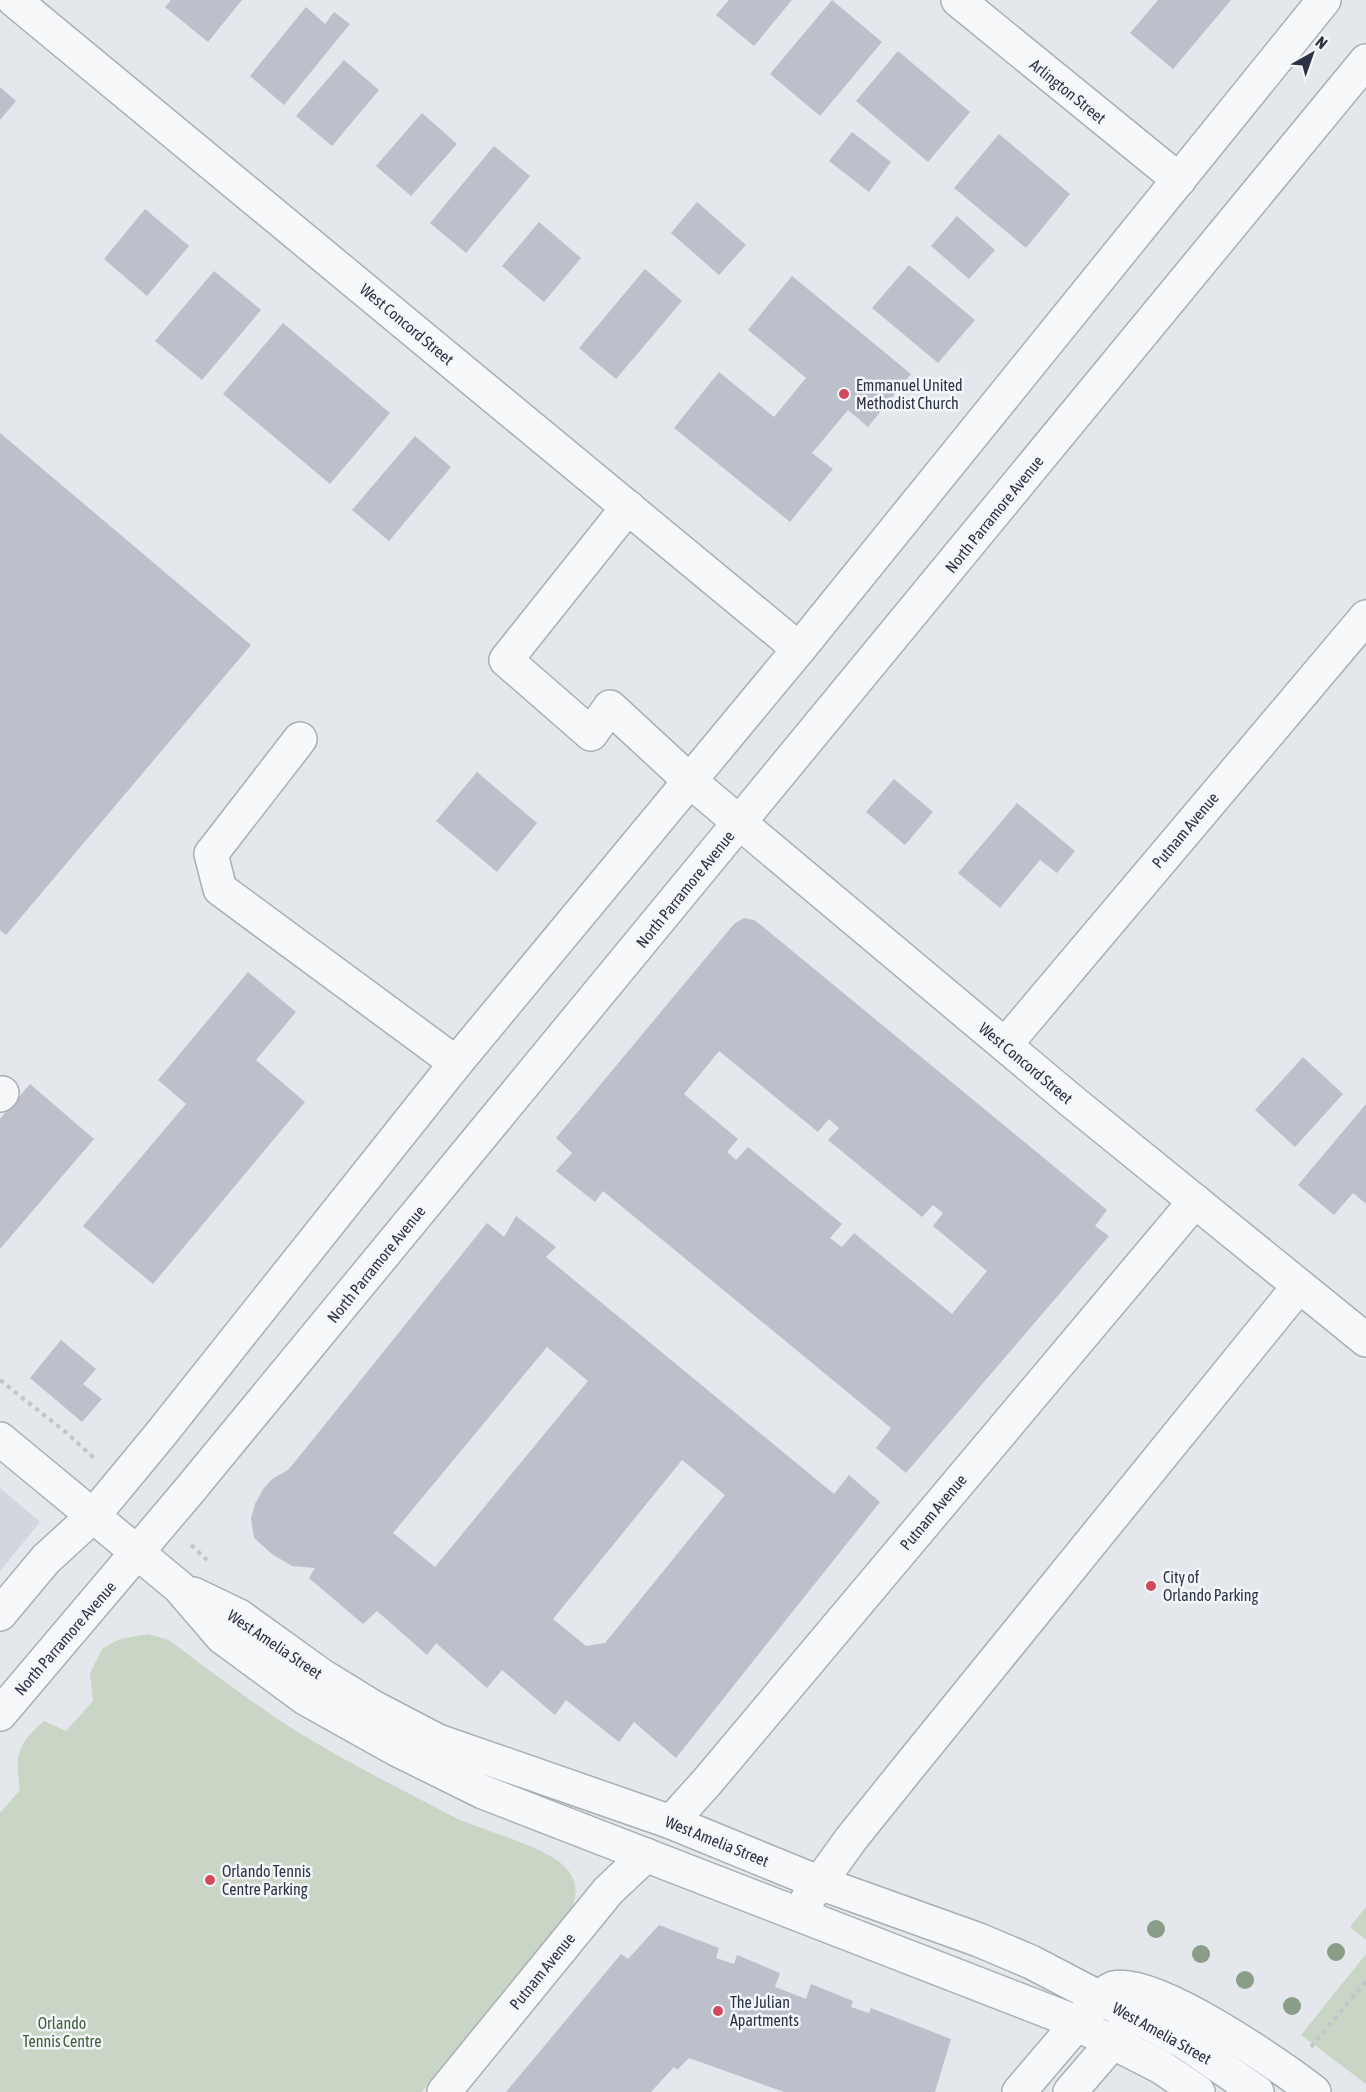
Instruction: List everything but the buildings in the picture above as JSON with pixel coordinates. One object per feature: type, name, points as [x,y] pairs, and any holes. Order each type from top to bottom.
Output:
[{"type":"street","name":"West Concord Street","points":[[14,0],[799,649]]},
{"type":"street","name":"Arlington Street","points":[[958,0],[1179,180]]},
{"type":"street","points":[[0,1614],[46,1559],[93,1516],[160,1435],[456,1063],[799,649],[1324,0]]},
{"type":"street","name":"North Parramore Avenue","points":[[0,1714],[138,1553],[1366,61]]},
{"type":"street","name":"West Concord Street","points":[[628,507],[506,660],[591,734],[610,707],[690,782],[1005,1045],[1366,1340]]},
{"type":"street","name":"Putnam Avenue","points":[[1005,1045],[1366,617]]},
{"type":"street","points":[[300,739],[211,854],[220,889],[456,1063]]},
{"type":"street","name":"Putnam Avenue","points":[[671,1822],[715,1773],[1195,1201]]},
{"type":"street","points":[[797,1914],[851,1839],[1299,1286]]},
{"type":"street","name":"West Amelia Street","points":[[0,1439],[179,1587],[222,1637],[304,1698],[398,1750],[483,1792],[1018,1999],[1076,2024],[1161,2067],[1198,2092]]},
{"type":"street","name":"West Amelia Street","points":[[179,1587],[239,1616],[321,1675],[373,1707],[438,1741],[671,1822],[820,1883],[1010,1953],[1184,2042],[1257,2092]]},
{"type":"street","name":"Putnam Avenue","points":[[444,2092],[608,1891],[646,1855]]},
{"type":"street","points":[[1019,2092],[1099,1998],[1114,1988],[1130,1988],[1188,2009],[1294,2076],[1314,2092]]},
{"type":"street","points":[[1070,2092],[1134,2017]]},
{"type":"path","points":[[1305,2054],[1366,1981]]},
{"type":"shaded area","points":[[0,1488],[40,1522],[0,1571]]},
{"type":"green space","name":"Orlando Tennis Centre","points":[[148,1634],[169,1640],[297,1732],[464,1822],[545,1853],[558,1861],[572,1876],[576,1889],[574,1903],[564,1923],[422,2092],[0,2092],[0,1813],[20,1790],[18,1759],[20,1751],[28,1737],[44,1721],[66,1731],[93,1701],[90,1673],[102,1649],[120,1639]]},
{"type":"green space","points":[[1366,1907],[1366,1940],[1350,1927]]},
{"type":"green space","points":[[1366,1954],[1366,2084],[1301,2035]]},
{"type":"place","name":"Emmanuel United Methodist Church","points":[[844,394]]},
{"type":"place","name":"City of Orlando Parking","points":[[1151,1586]]},
{"type":"place","name":"Orlando Tennis Centre Parking","points":[[210,1880]]},
{"type":"place","name":"The Julian Apartments","points":[[718,2011]]}]
